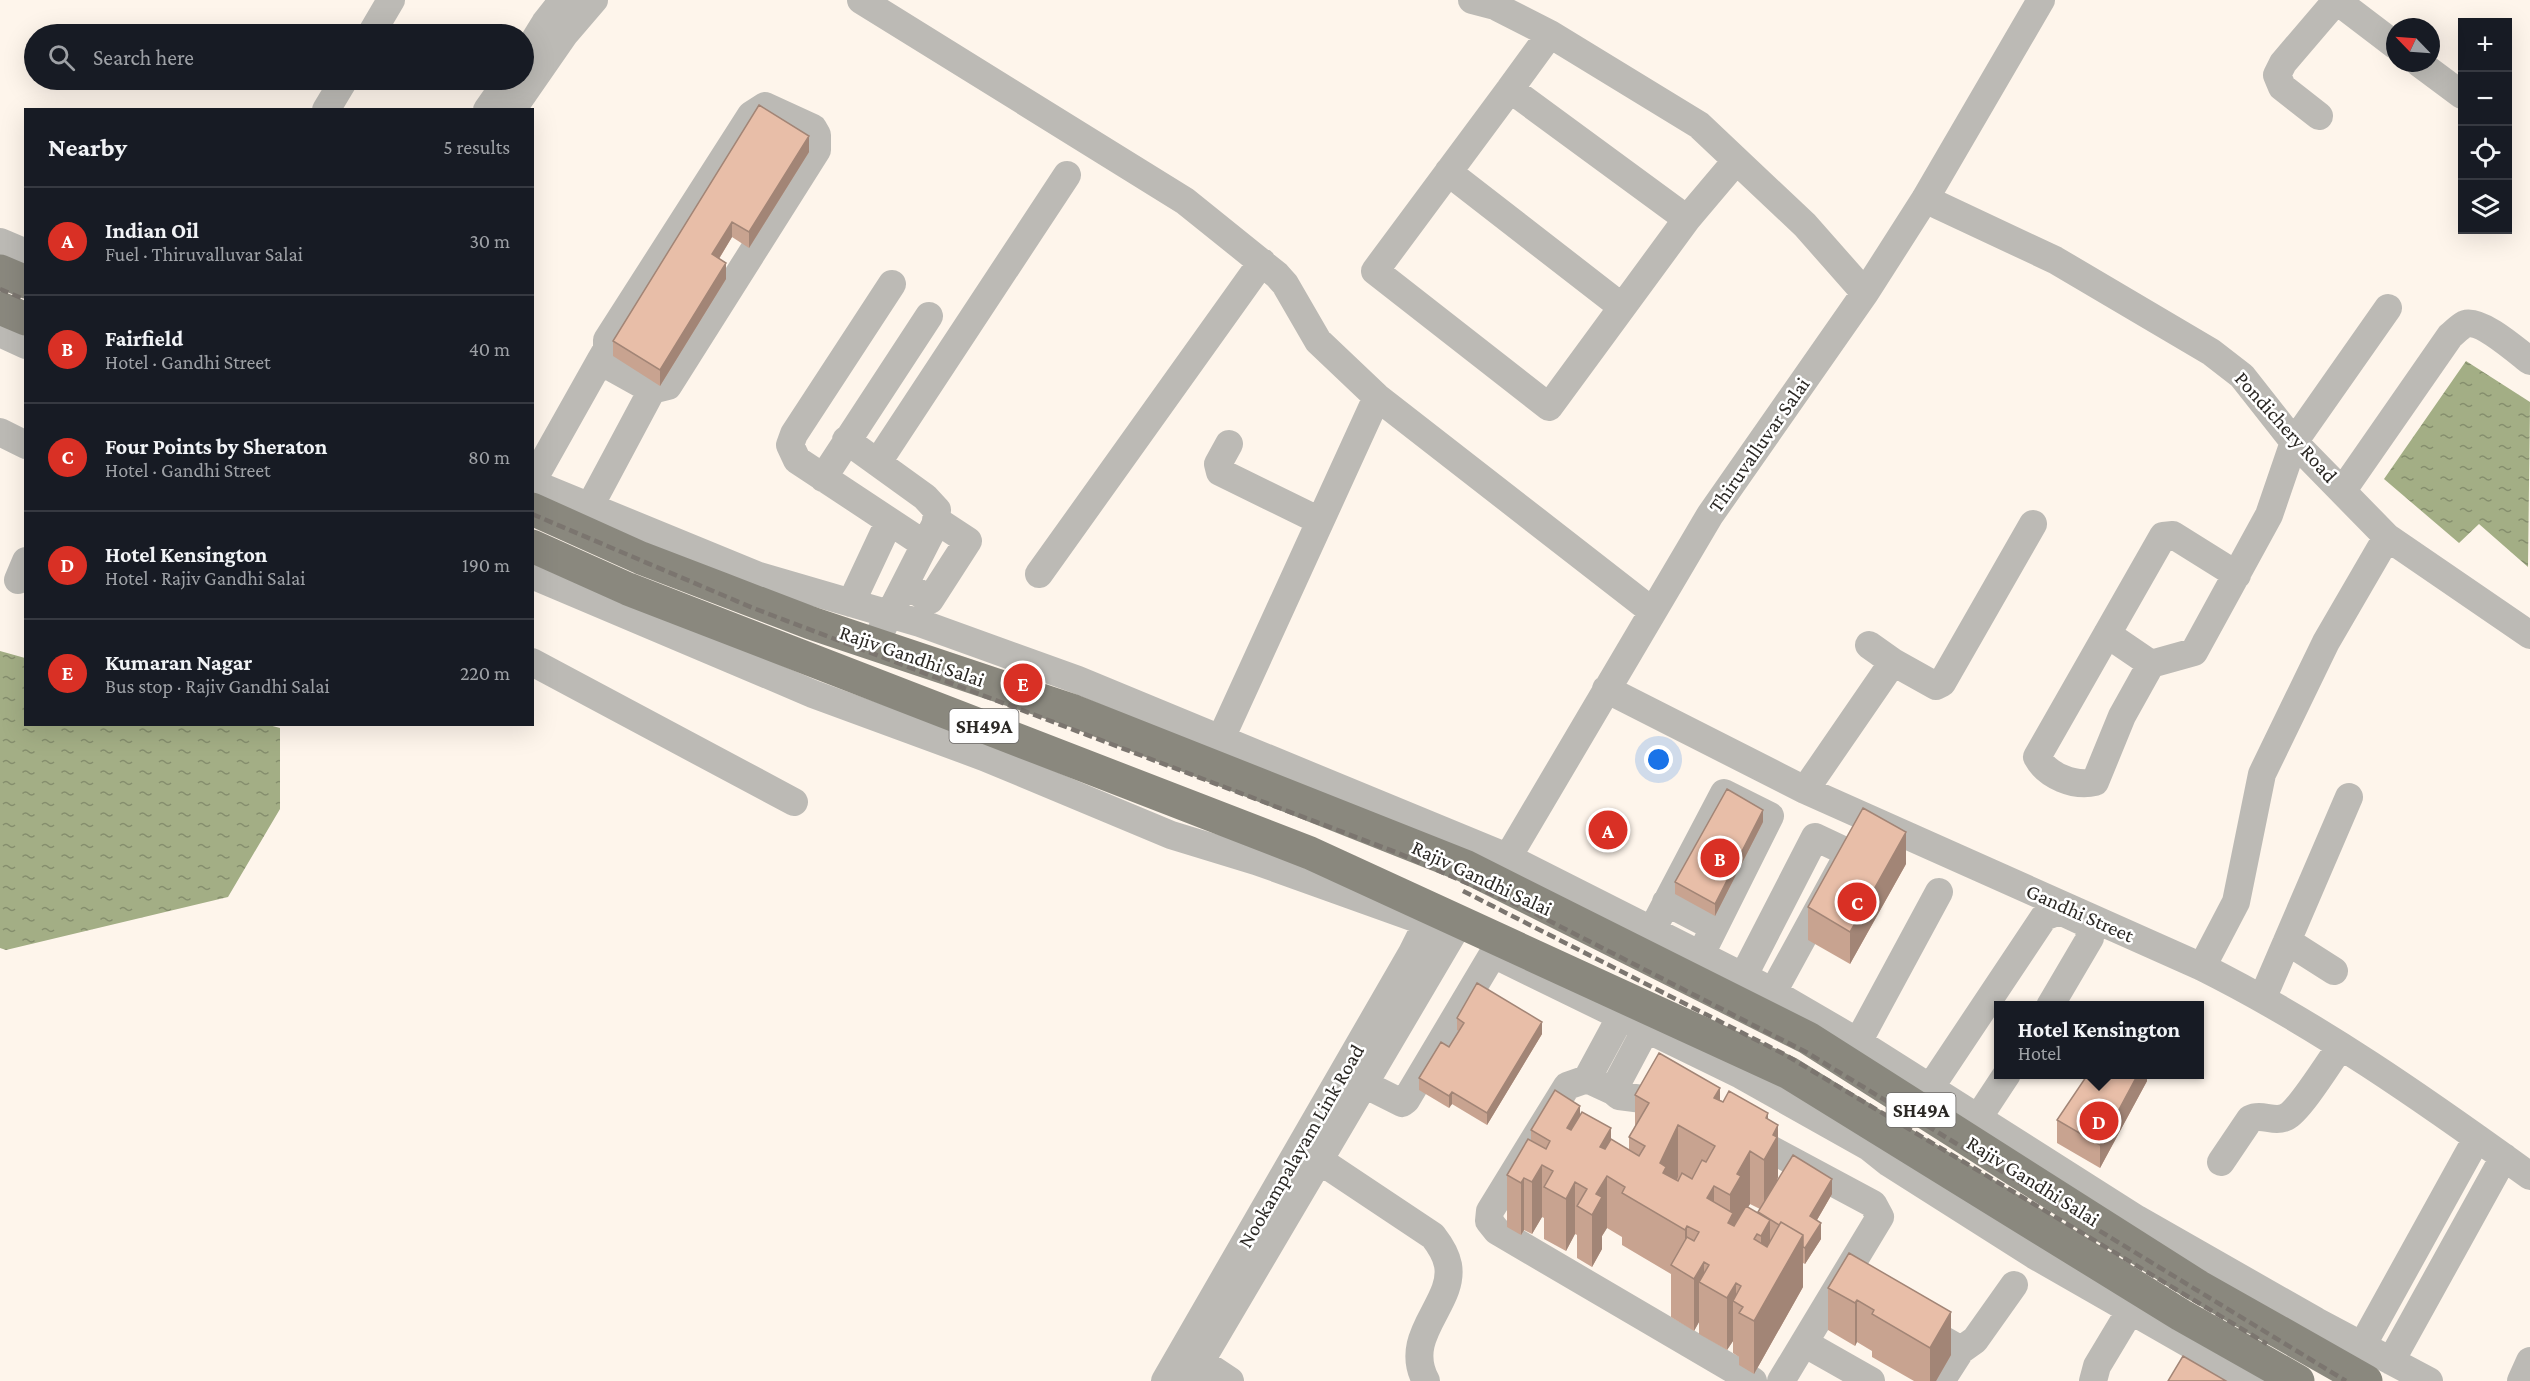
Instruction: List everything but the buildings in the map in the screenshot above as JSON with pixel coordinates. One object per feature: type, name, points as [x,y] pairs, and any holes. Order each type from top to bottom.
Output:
[{"type":"main road","points":[[0,271],[24,281]]},
{"type":"main road","points":[[0,308],[24,318]]},
{"type":"main road","name":"Rajiv Gandhi Salai","points":[[534,510],[641,558],[875,644],[1074,711],[1214,753],[1465,866],[1501,869],[1808,1038],[2198,1286],[2366,1381]]},
{"type":"main road","name":"Rajiv Gandhi Salai","points":[[534,547],[628,589],[1310,853],[1443,921],[1789,1073],[2181,1315],[2298,1381]]},
{"type":"main road","points":[[711,620],[722,589]]},
{"type":"street","points":[[376,24],[391,0]]},
{"type":"street","points":[[534,41],[563,0]]},
{"type":"street","points":[[534,79],[564,36],[594,0]]},
{"type":"street","points":[[861,0],[1185,201],[1262,262],[1285,284],[1317,341],[1377,397],[1652,611]]},
{"type":"street","points":[[1472,0],[1495,6],[1550,34],[1699,125],[1805,225],[1865,293]]},
{"type":"street","points":[[2319,116],[2282,87],[2277,75],[2283,63],[2336,0],[2386,38]]},
{"type":"street","name":"Thiruvalluvar Salai","points":[[1501,869],[1710,515],[1865,293],[1925,199],[2036,7]]},
{"type":"street","points":[[1550,34],[1376,271],[1549,407],[1687,219],[1736,161]]},
{"type":"street","points":[[2431,72],[2458,91]]},
{"type":"street","points":[[1510,89],[1687,219]]},
{"type":"street","points":[[327,108],[338,90]]},
{"type":"street","points":[[489,108],[501,90]]},
{"type":"street","points":[[513,108],[526,90]]},
{"type":"street","points":[[534,478],[600,361],[607,349],[607,340],[751,115],[765,106],[813,128],[817,135],[817,150],[668,386],[652,390],[600,361]]},
{"type":"street","points":[[1448,172],[1622,307]]},
{"type":"street","points":[[878,462],[1067,175]]},
{"type":"street","name":"Pondichery Road","points":[[1925,199],[2055,260],[2211,352],[2242,376],[2294,442],[2387,537],[2530,635]]},
{"type":"street","points":[[0,242],[24,252]]},
{"type":"street","points":[[1038,574],[1262,262]]},
{"type":"street","points":[[892,284],[794,434],[790,445],[796,460],[889,522],[968,541],[930,600],[905,584]]},
{"type":"street","points":[[2237,575],[2173,535],[2163,536],[2037,758],[2043,768],[2083,785],[2096,782],[2122,716],[2151,664],[2194,652],[2237,575],[2269,515],[2294,442],[2388,308]]},
{"type":"street","points":[[823,478],[929,316]]},
{"type":"street","points":[[2343,490],[2450,336],[2460,328],[2475,324],[2530,361]]},
{"type":"street","points":[[0,333],[24,344]]},
{"type":"street","points":[[590,506],[652,390]]},
{"type":"street","points":[[534,483],[759,576],[920,623],[1078,680],[1214,753],[1377,397]]},
{"type":"street","points":[[0,432],[24,445]]},
{"type":"street","points":[[846,440],[933,504],[937,510],[930,532],[875,644]]},
{"type":"street","points":[[1229,444],[1218,464],[1220,472],[1320,521]]},
{"type":"street","points":[[851,603],[889,522]]},
{"type":"street","points":[[1869,645],[1893,662],[1936,686],[1942,683],[2032,524]]},
{"type":"street","points":[[2202,967],[2236,902],[2262,774],[2326,642],[2387,537]]},
{"type":"street","points":[[534,576],[813,694],[984,757],[1171,835],[1443,921],[1493,954],[1741,1075],[1869,1147],[1889,1163],[2130,1311],[2254,1381]]},
{"type":"street","points":[[2107,634],[2151,664]]},
{"type":"street","points":[[1805,790],[1893,662]]},
{"type":"street","points":[[534,663],[794,802]]},
{"type":"street","name":"Gandhi Street","points":[[1606,689],[1805,790],[2202,967],[2262,997],[2411,1091],[2530,1176]]},
{"type":"street","points":[[1651,932],[1724,793],[1743,802],[1770,816],[1700,956]]},
{"type":"street","points":[[2262,997],[2349,797]]},
{"type":"street","points":[[1743,977],[1815,837],[1849,853],[1773,992]]},
{"type":"street","points":[[1501,869],[1651,932],[1773,992],[1858,1042],[2137,1219],[2362,1346],[2429,1381]]},
{"type":"street","points":[[1858,1042],[1939,892]]},
{"type":"street","points":[[1666,902],[1714,927]]},
{"type":"street","points":[[1930,1088],[2044,917],[2060,911],[2088,924],[2090,938],[2052,1001]]},
{"type":"street","name":"Nookampalayam Link Road","points":[[1195,1371],[1364,1084],[1443,921]]},
{"type":"street","name":"Nookampalayam Link Road","points":[[1165,1381],[1443,921]]},
{"type":"street","points":[[2287,941],[2334,970]]},
{"type":"street","points":[[1364,1084],[1395,1101],[1402,1103],[1406,1100],[1493,954]]},
{"type":"street","points":[[1621,1016],[1587,1079],[1567,1086],[1490,1211],[1489,1221],[1497,1231],[1753,1381]]},
{"type":"street","points":[[1613,1091],[1646,1029]]},
{"type":"street","points":[[2221,1162],[2250,1119],[2262,1116],[2278,1119],[2290,1114],[2340,1047]]},
{"type":"street","points":[[1587,1079],[1619,1096],[1641,1097],[1689,1105],[1873,1204],[1880,1217],[1852,1286],[1804,1343],[1780,1381]]},
{"type":"street","points":[[1978,1118],[2004,1079]]},
{"type":"street","points":[[2362,1346],[2477,1138]]},
{"type":"street","points":[[2391,1361],[2504,1157]]},
{"type":"street","points":[[1319,1160],[1433,1236],[1444,1252],[1449,1268],[1445,1287],[1417,1352],[1419,1368],[1426,1381]]},
{"type":"street","points":[[1941,1381],[1961,1350],[1975,1340],[2014,1286]]},
{"type":"street","points":[[1893,1310],[1961,1350]]},
{"type":"street","points":[[2093,1381],[2097,1366],[2130,1311]]},
{"type":"street","points":[[1804,1343],[1871,1381]]},
{"type":"street","points":[[2196,1381],[2211,1357]]},
{"type":"street","points":[[2521,1381],[2530,1361]]},
{"type":"street","points":[[1195,1371],[1230,1381]]},
{"type":"water","points":[[2466,361],[2530,402],[2528,567],[2479,524],[2459,543],[2384,479]]},
{"type":"water","points":[[0,651],[24,658],[24,726],[272,726],[280,728],[280,809],[228,897],[6,950],[0,948]]},
{"type":"railway","points":[[0,289],[24,299]]},
{"type":"railway","points":[[534,515],[753,608],[1398,853],[1526,909],[1806,1052],[2346,1381]]},
{"type":"railway","points":[[1463,891],[1784,1054],[2267,1344]]},
{"type":"place","name":"Kumaran Nagar","points":[[1023,683]]},
{"type":"place","name":"Indian Oil","points":[[1608,830]]},
{"type":"place","name":"Fairfield","points":[[1720,858]]},
{"type":"place","name":"Four Points by Sheraton","points":[[1857,902]]},
{"type":"place","name":"Hotel Kensington","points":[[2099,1121]]}]
